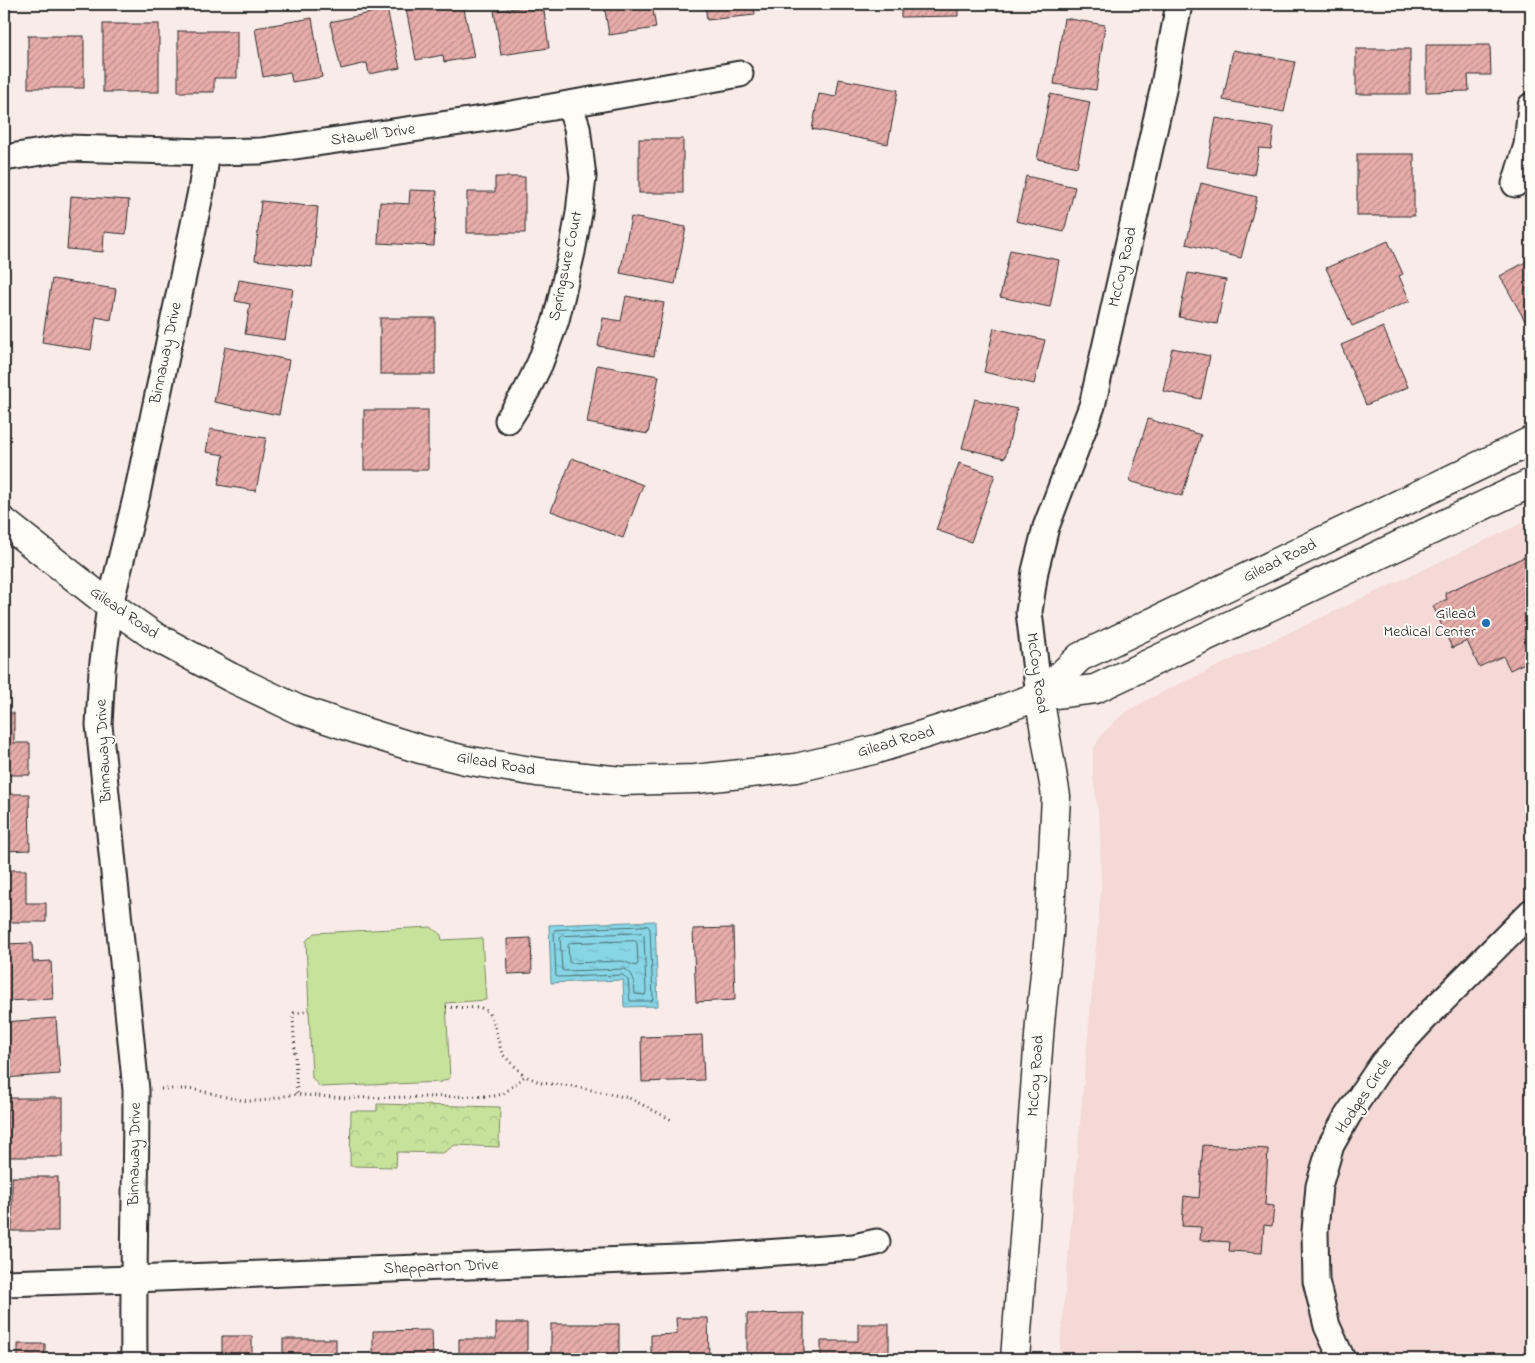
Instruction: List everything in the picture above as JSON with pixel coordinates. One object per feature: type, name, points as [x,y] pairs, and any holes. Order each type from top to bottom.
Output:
[{"type":"main road","name":"Gilead Road","points":[[1039,696],[1080,657],[1531,440]]},
{"type":"main road","name":"Gilead Road","points":[[4,522],[110,605],[154,636],[297,710],[362,731],[465,760],[537,772],[613,780],[695,779],[796,768],[878,750],[1039,696],[1095,689],[1531,483]]},
{"type":"main road","name":"McCoy Road","points":[[1014,1359],[1040,1023],[1050,934],[1056,796],[1039,696]]},
{"type":"street","name":"McCoy Road","points":[[1039,696],[1029,612],[1035,571],[1046,527],[1092,406],[1163,90],[1179,4]]},
{"type":"street","name":"Stawell Drive","points":[[4,158],[66,148],[207,152],[261,151],[489,118],[740,74]]},
{"type":"street","name":"Springsure Court","points":[[508,420],[527,390],[540,363],[556,320],[572,252],[583,177],[577,127],[569,104]]},
{"type":"street","points":[[1515,184],[1527,145],[1531,106]]},
{"type":"street","name":"Binnaway Drive","points":[[134,1359],[133,1279],[136,1090],[99,725],[102,670],[110,605],[137,494],[201,191],[207,152]]},
{"type":"street","name":"Hodges Circle","points":[[1342,1359],[1327,1326],[1316,1281],[1315,1232],[1319,1186],[1332,1146],[1348,1115],[1383,1063],[1425,1018],[1531,912]]},
{"type":"street","name":"Shepparton Drive","points":[[4,1283],[705,1256],[854,1247],[877,1242]]},
{"type":"path","points":[[446,1007],[481,1008],[487,1011],[493,1020],[502,1054],[525,1076],[542,1083],[573,1086],[629,1098],[672,1120]]},
{"type":"path","points":[[297,1093],[293,1018],[294,1013],[309,1011]]},
{"type":"path","points":[[136,1090],[186,1088],[229,1098],[254,1101],[297,1093],[347,1098],[494,1096],[503,1094],[525,1076]]},
{"type":"shaded area","points":[[1531,519],[1531,1359],[1059,1359],[1101,888],[1100,826],[1093,777],[1093,750],[1102,734],[1125,712],[1158,694]]},
{"type":"green space","points":[[431,927],[441,935],[442,940],[482,938],[486,1000],[446,1003],[450,1078],[441,1082],[320,1087],[312,1078],[306,941],[314,933]]},
{"type":"green space","points":[[377,1104],[500,1107],[499,1147],[455,1145],[443,1153],[397,1152],[396,1167],[350,1166],[351,1111],[377,1111]]},
{"type":"water","points":[[655,921],[658,1006],[624,1007],[623,980],[551,983],[549,925]]},
{"type":"building","points":[[431,4],[463,4],[474,57],[444,62],[443,55],[416,60],[406,9]]},
{"type":"building","points":[[543,4],[549,48],[501,55],[494,11]]},
{"type":"building","points":[[604,4],[652,4],[656,28],[609,35]]},
{"type":"building","points":[[705,4],[754,4],[755,15],[707,20]]},
{"type":"building","points":[[901,4],[958,4],[958,16],[901,17]]},
{"type":"building","points":[[387,9],[400,68],[369,74],[367,63],[341,69],[330,22]]},
{"type":"building","points":[[312,18],[322,77],[292,82],[290,72],[263,77],[255,28]]},
{"type":"building","points":[[1064,18],[1105,25],[1096,90],[1054,84]]},
{"type":"building","points":[[4,22],[7,22],[7,71],[4,71]]},
{"type":"building","points":[[103,24],[159,24],[159,92],[103,92]]},
{"type":"building","points":[[178,31],[237,31],[237,78],[214,78],[214,92],[178,92]]},
{"type":"building","points":[[28,36],[84,36],[84,88],[28,88]]},
{"type":"building","points":[[1426,45],[1490,45],[1491,75],[1468,75],[1469,91],[1426,92]]},
{"type":"building","points":[[1356,49],[1410,49],[1410,94],[1356,94]]},
{"type":"building","points":[[1233,50],[1295,62],[1284,112],[1223,100]]},
{"type":"building","points":[[839,79],[898,90],[888,144],[812,129],[819,94],[836,97]]},
{"type":"building","points":[[1050,94],[1090,102],[1077,167],[1037,159]]},
{"type":"building","points":[[1216,118],[1274,128],[1271,149],[1259,148],[1254,175],[1207,167]]},
{"type":"building","points":[[639,139],[683,139],[683,193],[639,193]]},
{"type":"building","points":[[1357,154],[1414,154],[1414,216],[1357,216]]},
{"type":"building","points":[[1026,176],[1075,187],[1064,232],[1016,221]]},
{"type":"building","points":[[495,177],[525,177],[525,233],[467,233],[467,192],[495,192]]},
{"type":"building","points":[[1201,183],[1257,197],[1241,258],[1186,244]]},
{"type":"building","points":[[410,190],[437,191],[434,246],[378,243],[380,202],[409,204]]},
{"type":"building","points":[[71,196],[129,200],[126,234],[104,232],[103,252],[67,249]]},
{"type":"building","points":[[261,201],[318,207],[312,267],[255,260]]},
{"type":"building","points":[[631,217],[686,227],[675,284],[620,273]]},
{"type":"building","points":[[1388,241],[1403,274],[1399,276],[1410,301],[1352,326],[1326,268]]},
{"type":"building","points":[[1010,250],[1059,260],[1050,307],[1000,297]]},
{"type":"building","points":[[4,256],[10,257],[4,289]]},
{"type":"building","points":[[1531,259],[1531,327],[1529,328],[1500,276]]},
{"type":"building","points":[[1188,273],[1226,280],[1217,324],[1179,317]]},
{"type":"building","points":[[52,279],[116,289],[111,320],[96,317],[91,350],[42,342]]},
{"type":"building","points":[[239,280],[293,289],[285,340],[245,334],[250,304],[235,301]]},
{"type":"building","points":[[626,296],[664,303],[654,356],[598,346],[603,318],[621,321]]},
{"type":"building","points":[[380,318],[435,318],[435,374],[380,374]]},
{"type":"building","points":[[1383,327],[1408,387],[1366,405],[1341,345]]},
{"type":"building","points":[[994,328],[1045,340],[1034,384],[984,372]]},
{"type":"building","points":[[225,347],[289,360],[279,415],[214,402]]},
{"type":"building","points":[[1172,348],[1210,356],[1201,399],[1163,391]]},
{"type":"building","points":[[597,365],[659,376],[648,434],[587,423]]},
{"type":"building","points":[[975,399],[1017,409],[1005,458],[962,448]]},
{"type":"building","points":[[364,410],[428,410],[428,470],[364,470]]},
{"type":"building","points":[[1148,419],[1201,435],[1182,496],[1129,481]]},
{"type":"building","points":[[210,429],[266,438],[256,491],[218,485],[224,455],[206,452]]},
{"type":"building","points":[[572,458],[643,485],[623,538],[551,511]]},
{"type":"building","points":[[959,463],[995,475],[971,542],[936,530]]},
{"type":"building","name":"Gilead Medical Center","points":[[1531,554],[1531,660],[1510,670],[1503,656],[1479,667],[1467,641],[1452,648],[1433,606],[1447,599],[1445,593]]},
{"type":"building","points":[[4,713],[14,713],[14,743],[30,743],[30,775],[4,775]]},
{"type":"building","points":[[4,794],[29,794],[30,850],[4,851]]},
{"type":"building","points":[[4,870],[26,870],[26,903],[46,903],[46,922],[4,922]]},
{"type":"building","points":[[733,928],[735,1000],[696,1002],[693,929]]},
{"type":"building","points":[[531,938],[532,973],[508,974],[507,939]]},
{"type":"building","points":[[32,943],[33,962],[51,961],[53,999],[4,1001],[4,944]]},
{"type":"building","points":[[56,1018],[60,1074],[4,1078],[4,1022]]},
{"type":"building","points":[[702,1035],[704,1080],[642,1082],[641,1037]]},
{"type":"building","points":[[7,1098],[63,1098],[63,1157],[7,1157]]},
{"type":"building","points":[[1203,1145],[1268,1149],[1265,1205],[1274,1206],[1272,1226],[1264,1225],[1262,1253],[1229,1251],[1230,1242],[1200,1240],[1201,1227],[1182,1226],[1184,1196],[1199,1198]]},
{"type":"building","points":[[12,1177],[58,1177],[58,1231],[12,1231]]},
{"type":"building","points":[[804,1313],[804,1359],[747,1359],[747,1314]]},
{"type":"building","points":[[676,1318],[708,1318],[709,1359],[651,1359],[651,1335],[677,1334]]},
{"type":"building","points":[[496,1323],[527,1323],[527,1359],[459,1359],[459,1339],[496,1339]]},
{"type":"building","points":[[551,1324],[619,1324],[619,1359],[551,1359]]},
{"type":"building","points":[[858,1324],[889,1324],[889,1359],[821,1359],[821,1341],[858,1341]]},
{"type":"building","points":[[432,1330],[433,1359],[373,1359],[373,1331]]},
{"type":"building","points":[[222,1336],[252,1336],[252,1359],[188,1359],[188,1353],[222,1353]]},
{"type":"building","points":[[283,1339],[336,1339],[336,1359],[283,1359]]},
{"type":"building","points":[[18,1344],[45,1344],[45,1355],[73,1355],[73,1359],[18,1359]]},
{"type":"place","name":"Gilead Medical Center","points":[[1486,623]]}]
